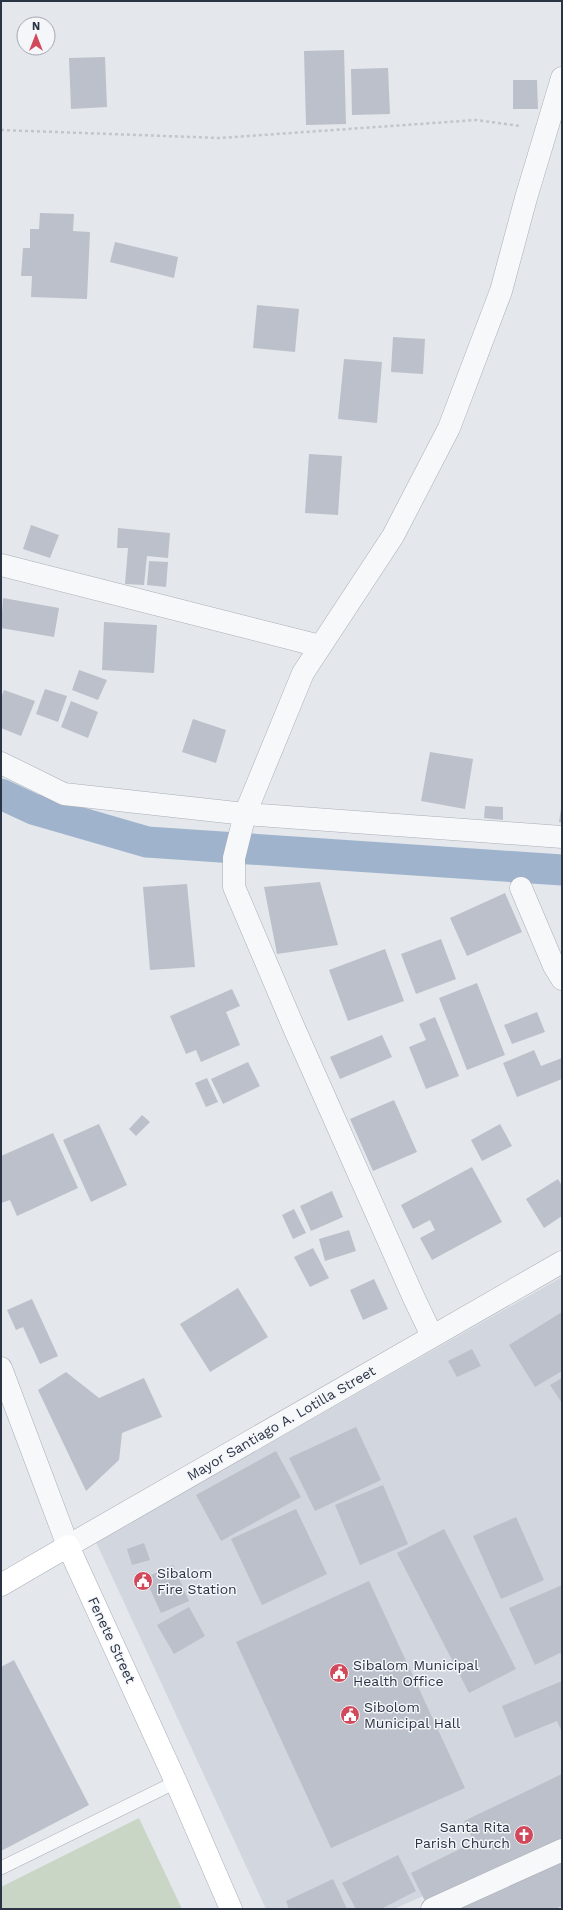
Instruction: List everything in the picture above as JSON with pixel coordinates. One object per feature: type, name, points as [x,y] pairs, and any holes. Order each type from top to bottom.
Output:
[{"type":"main road","name":"Mayor Santiago A. Lotilla Street","points":[[1,1585],[68,1546]]},
{"type":"main road","name":"Fenete Street","points":[[68,1546],[176,1782],[231,1909]]},
{"type":"street","points":[[432,1336],[412,1296],[294,1028],[234,887],[234,858],[243,821],[303,673],[393,536],[449,428],[501,291],[526,198],[562,78]]},
{"type":"street","points":[[1,565],[320,646]]},
{"type":"street","points":[[1,763],[64,794],[243,821],[562,837]]},
{"type":"street","points":[[521,888],[554,966],[562,979]]},
{"type":"street","name":"Mayor Santiago A. Lotilla Street","points":[[68,1546],[562,1262]]},
{"type":"street","name":"Fenete Street","points":[[1,1368],[68,1546]]},
{"type":"street","points":[[432,1909],[562,1850]]},
{"type":"lane","points":[[1,1868],[176,1782]]},
{"type":"path","points":[[1,130],[220,138],[476,120],[546,130]]},
{"type":"shaded area","points":[[562,1277],[562,1834],[394,1909],[266,1909],[96,1542]]},
{"type":"green space","points":[[139,1818],[182,1909],[1,1909],[1,1887]]},
{"type":"building","points":[[344,50],[346,124],[306,125],[304,51]]},
{"type":"building","points":[[105,57],[107,107],[71,109],[69,58]]},
{"type":"building","points":[[388,68],[390,114],[352,115],[351,69]]},
{"type":"building","points":[[513,80],[537,80],[538,109],[513,109]]},
{"type":"building","points":[[40,213],[74,214],[73,231],[90,232],[87,299],[31,297],[32,276],[21,276],[23,248],[30,248],[30,229],[39,229]]},
{"type":"building","points":[[115,242],[178,257],[174,278],[110,262]]},
{"type":"building","points":[[257,305],[299,309],[295,352],[253,348]]},
{"type":"building","points":[[393,337],[425,339],[423,374],[391,372]]},
{"type":"building","points":[[344,359],[382,362],[377,423],[338,419]]},
{"type":"building","points":[[309,454],[342,456],[338,515],[305,513]]},
{"type":"building","points":[[31,525],[59,535],[50,558],[23,549]]},
{"type":"building","points":[[118,528],[170,533],[168,558],[147,556],[144,585],[125,584],[128,548],[117,548]]},
{"type":"building","points":[[149,561],[168,562],[166,587],[147,585]]},
{"type":"building","points":[[3,598],[59,608],[54,637],[1,628]]},
{"type":"building","points":[[104,622],[157,625],[154,673],[102,670]]},
{"type":"building","points":[[79,670],[107,680],[98,700],[72,690]]},
{"type":"building","points":[[45,689],[67,696],[58,722],[36,714]]},
{"type":"building","points":[[4,690],[35,701],[21,736],[1,728],[1,698]]},
{"type":"building","points":[[71,701],[98,712],[88,738],[61,727]]},
{"type":"building","points":[[193,719],[226,730],[216,763],[182,752]]},
{"type":"building","points":[[430,752],[473,759],[465,809],[421,801]]},
{"type":"building","points":[[485,806],[503,807],[503,820],[484,818]]},
{"type":"building","points":[[562,809],[562,823],[559,822]]},
{"type":"building","points":[[320,882],[338,945],[277,954],[264,887]]},
{"type":"building","points":[[187,884],[195,967],[150,970],[143,887]]},
{"type":"building","points":[[505,893],[522,932],[467,956],[450,918]]},
{"type":"building","points":[[441,939],[456,979],[416,994],[401,954]]},
{"type":"building","points":[[385,949],[404,1001],[348,1021],[329,970]]},
{"type":"building","points":[[477,983],[505,1055],[467,1070],[439,998]]},
{"type":"building","points":[[232,989],[240,1006],[226,1012],[240,1045],[201,1062],[196,1050],[186,1054],[170,1016]]},
{"type":"building","points":[[537,1012],[545,1032],[512,1044],[504,1025]]},
{"type":"building","points":[[435,1017],[459,1076],[426,1089],[409,1047],[426,1040],[419,1024]]},
{"type":"building","points":[[382,1035],[392,1057],[340,1079],[330,1057]]},
{"type":"building","points":[[534,1050],[541,1066],[562,1058],[562,1079],[517,1097],[503,1063]]},
{"type":"building","points":[[248,1062],[260,1086],[223,1104],[211,1079]]},
{"type":"building","points":[[207,1078],[218,1102],[206,1107],[195,1083]]},
{"type":"building","points":[[394,1100],[417,1152],[373,1171],[350,1119]]},
{"type":"building","points":[[142,1115],[150,1122],[136,1136],[129,1129]]},
{"type":"building","points":[[99,1124],[127,1185],[91,1202],[63,1140]]},
{"type":"building","points":[[500,1124],[512,1146],[482,1161],[471,1140]]},
{"type":"building","points":[[53,1133],[78,1188],[17,1216],[10,1200],[1,1203],[1,1156]]},
{"type":"building","points":[[472,1167],[502,1222],[432,1260],[420,1238],[435,1230],[430,1220],[413,1229],[401,1205]]},
{"type":"building","points":[[558,1179],[562,1186],[562,1216],[544,1228],[526,1199]]},
{"type":"building","points":[[332,1191],[343,1217],[311,1231],[300,1206]]},
{"type":"building","points":[[294,1209],[306,1233],[293,1239],[282,1215]]},
{"type":"building","points":[[349,1230],[356,1251],[325,1261],[319,1239]]},
{"type":"building","points":[[313,1248],[329,1278],[310,1287],[294,1257]]},
{"type":"building","points":[[374,1279],[388,1309],[363,1320],[350,1290]]},
{"type":"building","points":[[238,1288],[268,1337],[210,1372],[180,1324]]},
{"type":"building","points":[[32,1299],[58,1356],[40,1364],[23,1327],[16,1330],[7,1310]]},
{"type":"building","points":[[562,1312],[562,1371],[535,1387],[509,1345]]},
{"type":"building","points":[[472,1349],[481,1366],[457,1377],[448,1361]]},
{"type":"building","points":[[66,1372],[99,1398],[144,1378],[162,1417],[122,1433],[119,1460],[86,1491],[38,1390]]},
{"type":"building","points":[[562,1378],[562,1403],[550,1385]]},
{"type":"building","points":[[356,1427],[381,1480],[315,1511],[289,1458]]},
{"type":"building","points":[[276,1451],[301,1497],[221,1541],[196,1495]]},
{"type":"building","points":[[383,1485],[408,1544],[360,1565],[335,1505]]},
{"type":"building","points":[[296,1509],[327,1574],[262,1605],[231,1539]]},
{"type":"building","points":[[516,1517],[544,1580],[501,1599],[473,1536]]},
{"type":"building","points":[[444,1529],[516,1669],[469,1693],[397,1553]]},
{"type":"building","points":[[144,1543],[150,1560],[132,1565],[127,1549]]},
{"type":"building","points":[[173,1565],[189,1601],[161,1613],[145,1578]]},
{"type":"building","name":"Sibolom Municipal Hall","points":[[369,1581],[465,1788],[331,1848],[236,1642]]},
{"type":"building","points":[[562,1585],[562,1652],[535,1665],[509,1608]]},
{"type":"building","points":[[189,1607],[205,1636],[174,1654],[157,1625]]},
{"type":"building","points":[[14,1660],[89,1805],[1,1851],[1,1667]]},
{"type":"building","points":[[562,1681],[562,1732],[557,1721],[515,1738],[502,1706]]},
{"type":"building","name":"Santa Rita Parish Church","points":[[562,1774],[562,1906],[555,1909],[429,1909],[411,1873],[474,1842],[464,1821]]},
{"type":"building","points":[[398,1855],[416,1891],[381,1909],[356,1909],[342,1883]]},
{"type":"building","points":[[333,1879],[347,1909],[289,1909],[286,1901]]},
{"type":"waterway","points":[[1,794],[33,809],[147,842],[562,870]]},
{"type":"place","name":"Sibalom Fire Station","points":[[143,1581]]},
{"type":"place","name":"Sibalom Municipal Health Office","points":[[339,1673]]},
{"type":"place","name":"Sibolom Municipal Hall","points":[[350,1715]]},
{"type":"place","name":"Santa Rita Parish Church","points":[[524,1835]]}]
